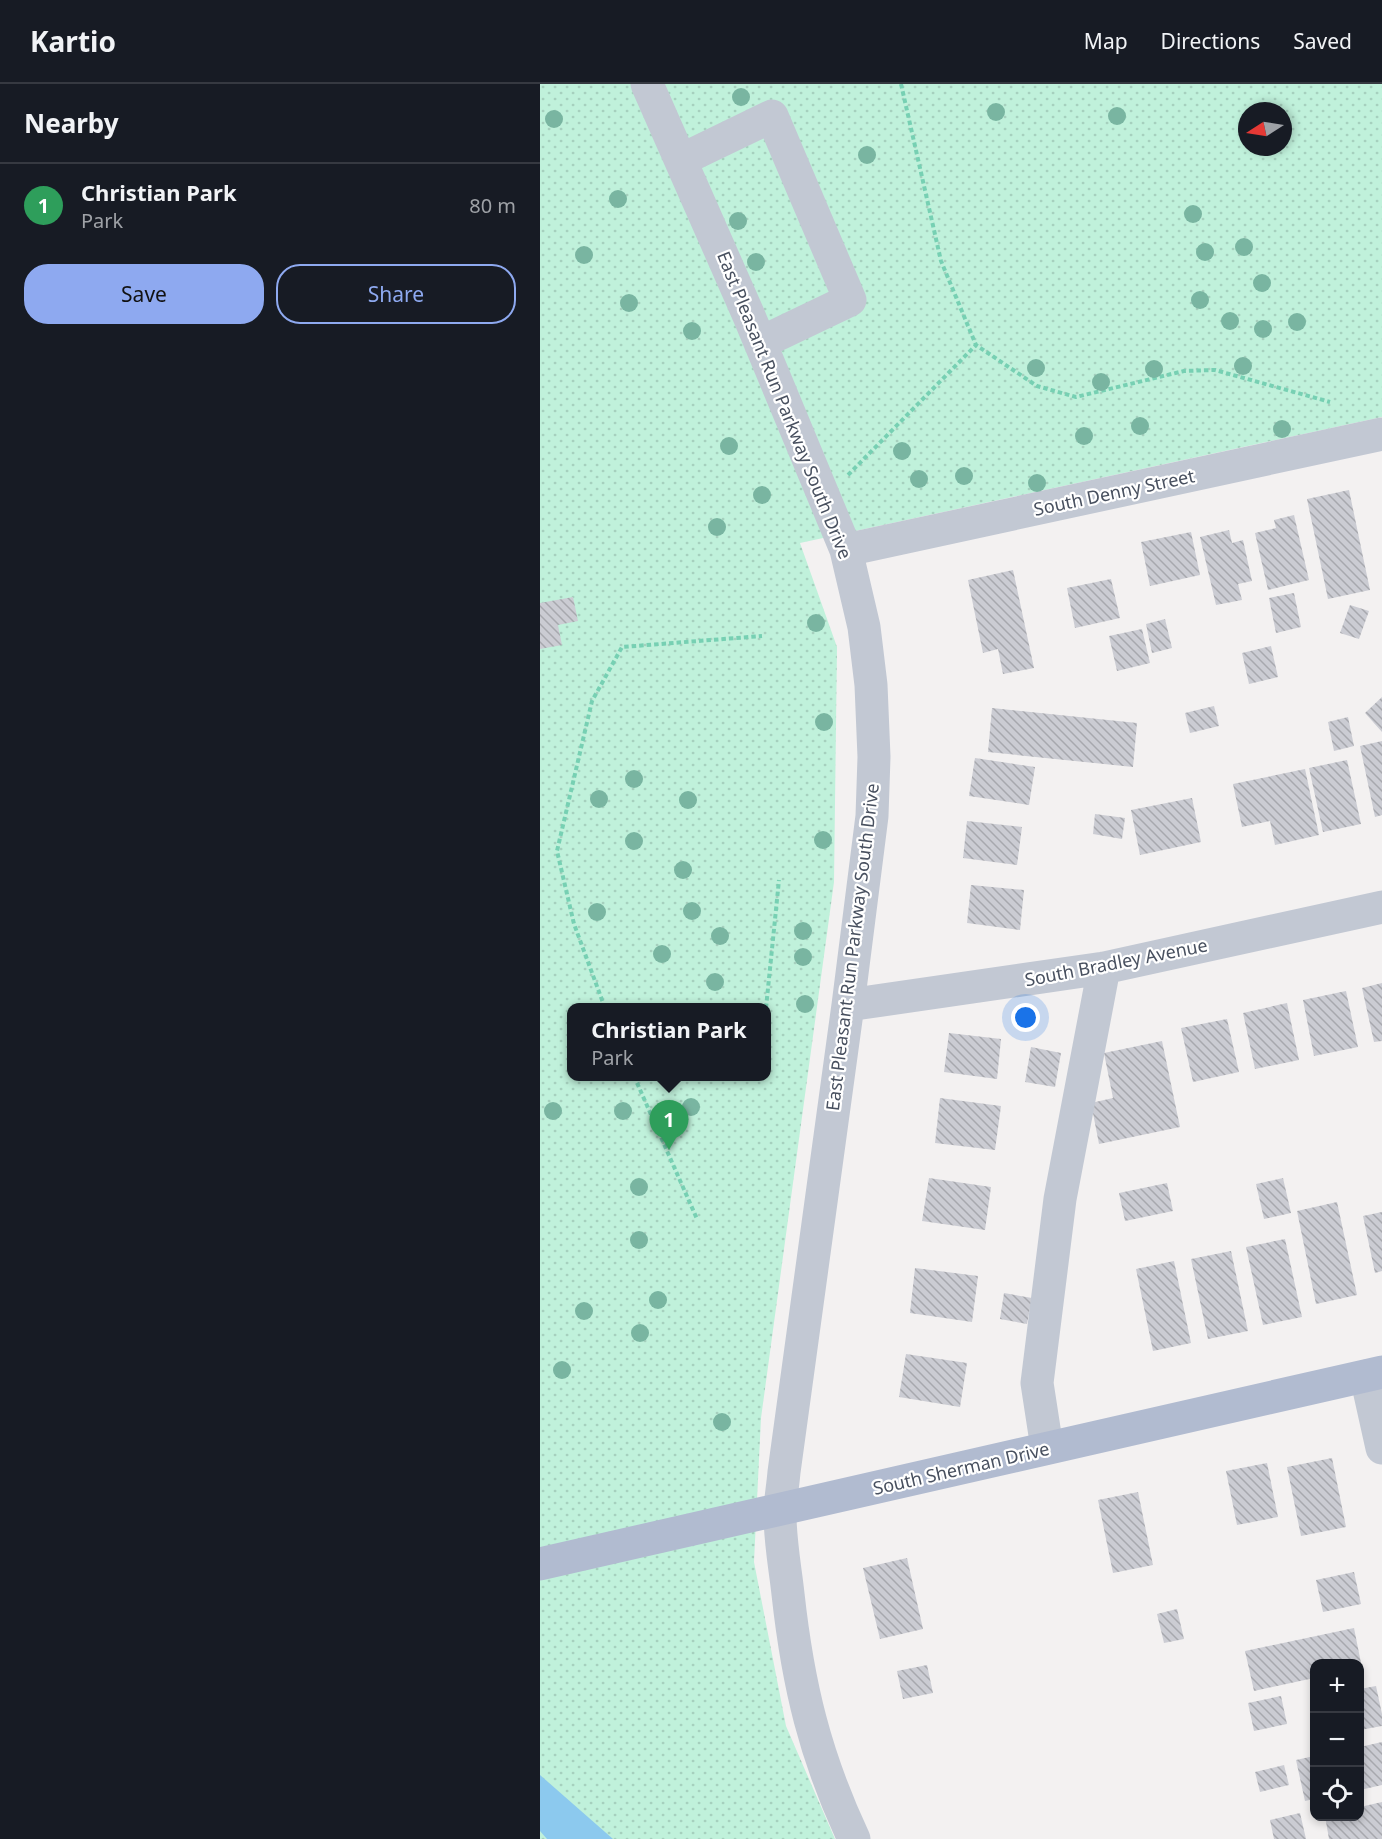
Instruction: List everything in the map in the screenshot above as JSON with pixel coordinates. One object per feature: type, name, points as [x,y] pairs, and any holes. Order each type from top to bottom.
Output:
[{"type":"main road","name":"South Sherman Drive","points":[[540,1564],[1374,1374]]},
{"type":"street","name":"East Pleasant Run Parkway South Drive","points":[[647,84],[760,343],[846,550],[864,627],[871,684],[873,801],[780,1510],[799,1677],[824,1769],[854,1839]]},
{"type":"street","points":[[681,160],[772,116],[850,300],[760,343]]},
{"type":"street","name":"South Denny Street","points":[[846,550],[1382,434]]},
{"type":"street","name":"South Bradley Avenue","points":[[848,1005],[1104,968],[1382,907]]},
{"type":"street","points":[[1047,1448],[1040,1411],[1038,1372],[1060,1199],[1104,968]]},
{"type":"street","points":[[1374,1374],[1382,1449]]},
{"type":"path","points":[[901,84],[941,261],[976,345],[1037,386],[1076,398],[1184,371],[1215,370],[1330,402]]},
{"type":"path","points":[[846,477],[976,345]]},
{"type":"path","points":[[603,1003],[574,924],[557,851],[592,701],[622,647],[762,636]]},
{"type":"path","points":[[767,1003],[779,880]]},
{"type":"path","points":[[636,1081],[697,1219]]},
{"type":"green space","points":[[540,84],[1382,84],[1382,417],[800,543],[837,647],[834,882],[761,1418],[754,1562],[786,1726],[835,1839],[540,1839]]},
{"type":"water","points":[[540,1775],[613,1839],[547,1839],[540,1831]]},
{"type":"building","points":[[1349,490],[1370,590],[1328,599],[1307,499]]},
{"type":"building","points":[[1294,515],[1309,580],[1268,590],[1255,533],[1276,528],[1274,520]]},
{"type":"building","points":[[1229,530],[1232,543],[1243,540],[1252,581],[1238,584],[1242,600],[1216,605],[1200,537]]},
{"type":"building","points":[[1191,532],[1200,575],[1150,586],[1141,542]]},
{"type":"building","points":[[1013,570],[1034,668],[1003,674],[998,649],[983,653],[968,580]]},
{"type":"building","points":[[1111,579],[1120,618],[1075,628],[1067,588]]},
{"type":"building","points":[[1294,593],[1301,627],[1276,633],[1269,598]]},
{"type":"building","points":[[573,597],[578,621],[558,625],[562,645],[540,649],[540,603]]},
{"type":"building","points":[[1350,605],[1369,611],[1359,639],[1340,633]]},
{"type":"building","points":[[1165,619],[1172,648],[1152,653],[1146,624]]},
{"type":"building","points":[[1142,629],[1150,663],[1117,671],[1109,636]]},
{"type":"building","points":[[1271,646],[1278,677],[1249,684],[1242,653]]},
{"type":"building","points":[[1382,697],[1382,732],[1365,713]]},
{"type":"building","points":[[1214,706],[1219,726],[1190,733],[1185,713]]},
{"type":"building","points":[[992,708],[1137,723],[1133,767],[988,752]]},
{"type":"building","points":[[1348,717],[1354,746],[1334,751],[1328,722]]},
{"type":"building","points":[[1382,741],[1382,815],[1375,817],[1360,746]]},
{"type":"building","points":[[975,758],[1035,767],[1029,805],[969,796]]},
{"type":"building","points":[[1347,760],[1361,824],[1323,832],[1309,768]]},
{"type":"building","points":[[1305,769],[1319,835],[1275,845],[1270,821],[1242,827],[1233,784]]},
{"type":"building","points":[[1192,798],[1201,842],[1140,855],[1131,810]]},
{"type":"building","points":[[1095,814],[1125,818],[1122,839],[1093,834]]},
{"type":"building","points":[[967,821],[1022,827],[1017,865],[963,858]]},
{"type":"building","points":[[971,885],[1024,890],[1020,930],[967,923]]},
{"type":"building","points":[[1382,983],[1382,1041],[1374,1042],[1362,988]]},
{"type":"building","points":[[1346,991],[1358,1047],[1314,1056],[1303,1000]]},
{"type":"building","points":[[1287,1003],[1299,1060],[1255,1069],[1243,1013]]},
{"type":"building","points":[[1227,1019],[1239,1072],[1193,1082],[1181,1028]]},
{"type":"building","points":[[949,1033],[1001,1039],[997,1079],[944,1072]]},
{"type":"building","points":[[1162,1041],[1180,1127],[1099,1144],[1091,1103],[1113,1098],[1104,1053]]},
{"type":"building","points":[[1031,1047],[1061,1053],[1055,1087],[1025,1082]]},
{"type":"building","points":[[940,1098],[1001,1106],[995,1150],[935,1143]]},
{"type":"building","points":[[929,1178],[991,1187],[985,1230],[922,1221]]},
{"type":"building","points":[[1283,1178],[1291,1213],[1264,1219],[1256,1184]]},
{"type":"building","points":[[1167,1183],[1173,1211],[1125,1221],[1119,1193]]},
{"type":"building","points":[[1337,1202],[1357,1295],[1316,1304],[1297,1211]]},
{"type":"building","points":[[1382,1212],[1382,1271],[1375,1273],[1363,1216]]},
{"type":"building","points":[[1285,1239],[1302,1317],[1263,1325],[1246,1247]]},
{"type":"building","points":[[1231,1251],[1248,1331],[1208,1339],[1191,1259]]},
{"type":"building","points":[[1174,1261],[1191,1343],[1153,1351],[1136,1269]]},
{"type":"building","points":[[915,1268],[978,1276],[972,1322],[910,1313]]},
{"type":"building","points":[[1004,1293],[1032,1298],[1027,1324],[1000,1319]]},
{"type":"building","points":[[906,1354],[967,1363],[960,1407],[899,1397]]},
{"type":"building","points":[[1332,1458],[1346,1527],[1301,1536],[1287,1467]]},
{"type":"building","points":[[1267,1463],[1278,1517],[1237,1525],[1226,1471]]},
{"type":"building","points":[[1138,1492],[1153,1565],[1113,1573],[1098,1500]]},
{"type":"building","points":[[907,1558],[923,1629],[880,1639],[863,1568]]},
{"type":"building","points":[[1354,1572],[1361,1604],[1323,1612],[1316,1580]]},
{"type":"building","points":[[1177,1609],[1184,1639],[1164,1643],[1157,1614]]},
{"type":"building","points":[[1354,1628],[1360,1659],[1310,1659],[1310,1679],[1254,1691],[1245,1651]]},
{"type":"building","points":[[927,1665],[933,1693],[903,1699],[897,1671]]},
{"type":"building","points":[[1376,1686],[1382,1726],[1364,1729],[1364,1688]]},
{"type":"building","points":[[1281,1696],[1287,1724],[1254,1731],[1248,1703]]},
{"type":"building","points":[[1382,1742],[1382,1785],[1364,1789],[1364,1767],[1364,1746]]},
{"type":"building","points":[[1310,1757],[1310,1800],[1305,1801],[1296,1760]]},
{"type":"building","points":[[1284,1765],[1289,1785],[1260,1792],[1255,1772]]},
{"type":"building","points":[[1382,1802],[1382,1839],[1329,1839],[1326,1821],[1364,1821],[1364,1806]]},
{"type":"building","points":[[1300,1813],[1306,1839],[1274,1839],[1270,1820]]},
{"type":"place","name":"Christian Park","points":[[669,1150]]}]
